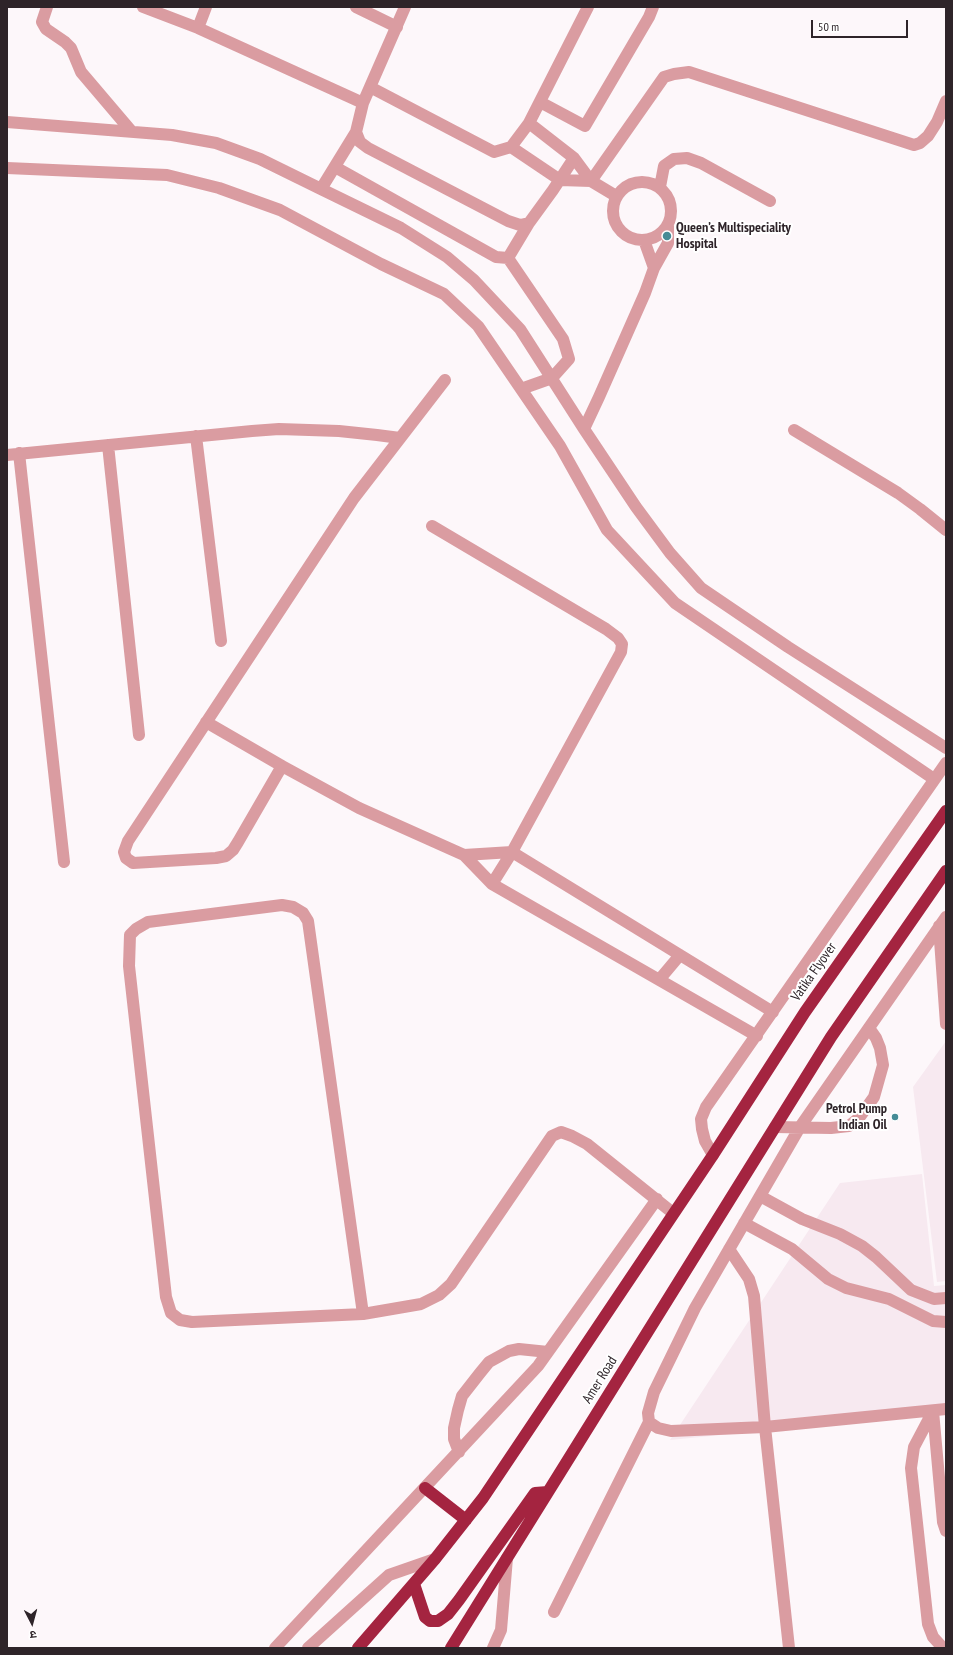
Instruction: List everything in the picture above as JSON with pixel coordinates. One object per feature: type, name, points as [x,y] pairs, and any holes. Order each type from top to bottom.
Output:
[{"type":"highway","name":"Vatika Flyover","points":[[358,1648],[435,1559],[483,1498],[713,1155],[804,1012],[946,811]]},
{"type":"highway","points":[[775,1127],[831,1037],[946,871]]},
{"type":"highway","name":"Amer Road","points":[[451,1648],[775,1127]]},
{"type":"highway","points":[[425,1488],[466,1520]]},
{"type":"highway","points":[[414,1584],[425,1616],[430,1621],[438,1621],[448,1614],[459,1600],[535,1493],[548,1492]]},
{"type":"street","points":[[47,7],[42,22],[46,29],[68,45],[81,72],[132,132]]},
{"type":"street","points":[[143,7],[198,28],[363,103]]},
{"type":"street","points":[[198,28],[206,7]]},
{"type":"street","points":[[356,7],[397,27]]},
{"type":"street","points":[[321,189],[356,132],[363,103],[405,7]]},
{"type":"street","points":[[370,87],[494,152],[511,147],[529,123],[588,7]]},
{"type":"street","points":[[540,102],[585,126],[654,7]]},
{"type":"street","points":[[591,181],[664,77],[674,74],[689,72],[914,145],[920,143],[928,136],[937,122],[946,102]]},
{"type":"street","points":[[7,122],[172,135],[216,143],[260,159],[401,228],[447,257],[474,280],[520,329],[636,507],[670,553],[701,588],[788,647],[946,748]]},
{"type":"street","points":[[529,123],[574,158],[591,181],[616,196]]},
{"type":"street","points":[[356,132],[360,142],[368,148],[508,221],[520,225],[529,223]]},
{"type":"street","points":[[511,147],[560,180],[591,181]]},
{"type":"street","points":[[508,258],[529,223],[574,158]]},
{"type":"street","points":[[660,188],[664,166],[674,159],[688,158],[701,163],[770,201]]},
{"type":"street","points":[[335,167],[496,257],[508,258]]},
{"type":"street","points":[[7,168],[168,175],[219,188],[280,210],[381,264],[444,294],[478,326],[560,446],[607,530],[675,603],[934,779]]},
{"type":"street","points":[[584,429],[645,293],[654,268],[668,243],[668,226],[671,205],[665,192],[647,182],[632,183],[626,186],[616,196],[613,203],[613,217],[619,230],[630,238],[644,240],[658,236],[668,226]]},
{"type":"street","points":[[644,240],[654,268]]},
{"type":"street","points":[[508,258],[563,339],[569,359],[552,378],[521,389]]},
{"type":"street","points":[[282,766],[233,850],[226,856],[216,858],[133,863],[126,858],[124,852],[128,841],[354,498],[445,380]]},
{"type":"street","points":[[7,455],[279,429],[344,432],[400,438]]},
{"type":"street","points":[[794,430],[898,493],[946,530]]},
{"type":"street","points":[[196,436],[220,641]]},
{"type":"street","points":[[108,445],[139,735]]},
{"type":"street","points":[[20,453],[64,862]]},
{"type":"street","points":[[432,526],[606,629],[618,638],[622,644],[622,652],[512,852],[492,884]]},
{"type":"street","points":[[206,722],[359,808],[464,855],[492,884],[756,1036]]},
{"type":"street","points":[[713,1155],[705,1141],[702,1119],[706,1107],[946,762]]},
{"type":"street","points":[[464,855],[512,852],[773,1012]]},
{"type":"street","points":[[363,1314],[308,921],[303,913],[293,907],[282,905],[148,922],[136,929],[130,935],[129,966],[166,1297],[171,1313],[180,1320],[192,1322],[363,1314],[421,1304],[439,1295],[451,1284],[552,1136],[561,1132],[587,1144],[674,1212]]},
{"type":"street","points":[[943,921],[946,1024]]},
{"type":"street","points":[[554,1612],[649,1422],[648,1413],[654,1392],[695,1308],[800,1127],[943,921]]},
{"type":"street","points":[[659,980],[680,954]]},
{"type":"street","points":[[775,1127],[831,1128],[848,1126],[859,1118],[874,1097],[883,1065],[880,1048],[876,1038],[869,1028]]},
{"type":"street","points":[[760,1196],[802,1219],[840,1234],[862,1246],[911,1290],[934,1299],[946,1298]]},
{"type":"street","points":[[275,1648],[525,1381],[548,1352],[657,1200]]},
{"type":"street","points":[[744,1223],[792,1249],[828,1280],[846,1288],[889,1299],[933,1321],[946,1322]]},
{"type":"street","points":[[730,1248],[749,1279],[754,1296],[764,1400],[765,1427],[789,1648]]},
{"type":"street","points":[[459,1452],[454,1439],[454,1428],[458,1410],[462,1396],[480,1372],[489,1362],[509,1351],[519,1349],[548,1352]]},
{"type":"street","points":[[649,1422],[658,1428],[671,1431],[765,1427],[933,1412],[946,1409]]},
{"type":"street","points":[[933,1412],[943,1522],[946,1531]]},
{"type":"street","points":[[933,1412],[914,1447],[911,1468],[928,1624],[933,1637],[943,1648]]},
{"type":"street","points":[[492,1648],[501,1630],[507,1558]]},
{"type":"street","points":[[308,1648],[389,1575],[435,1559]]},
{"type":"shaded area","points":[[946,1041],[946,1281],[937,1282],[913,1087]]},
{"type":"shaded area","points":[[922,1174],[934,1286],[946,1285],[946,1413],[670,1440],[840,1183]]},
{"type":"place","name":"Queen’s Multispeciality Hospital","points":[[667,236]]},
{"type":"place","name":"Petrol Pump Indian Oil","points":[[895,1117]]}]
